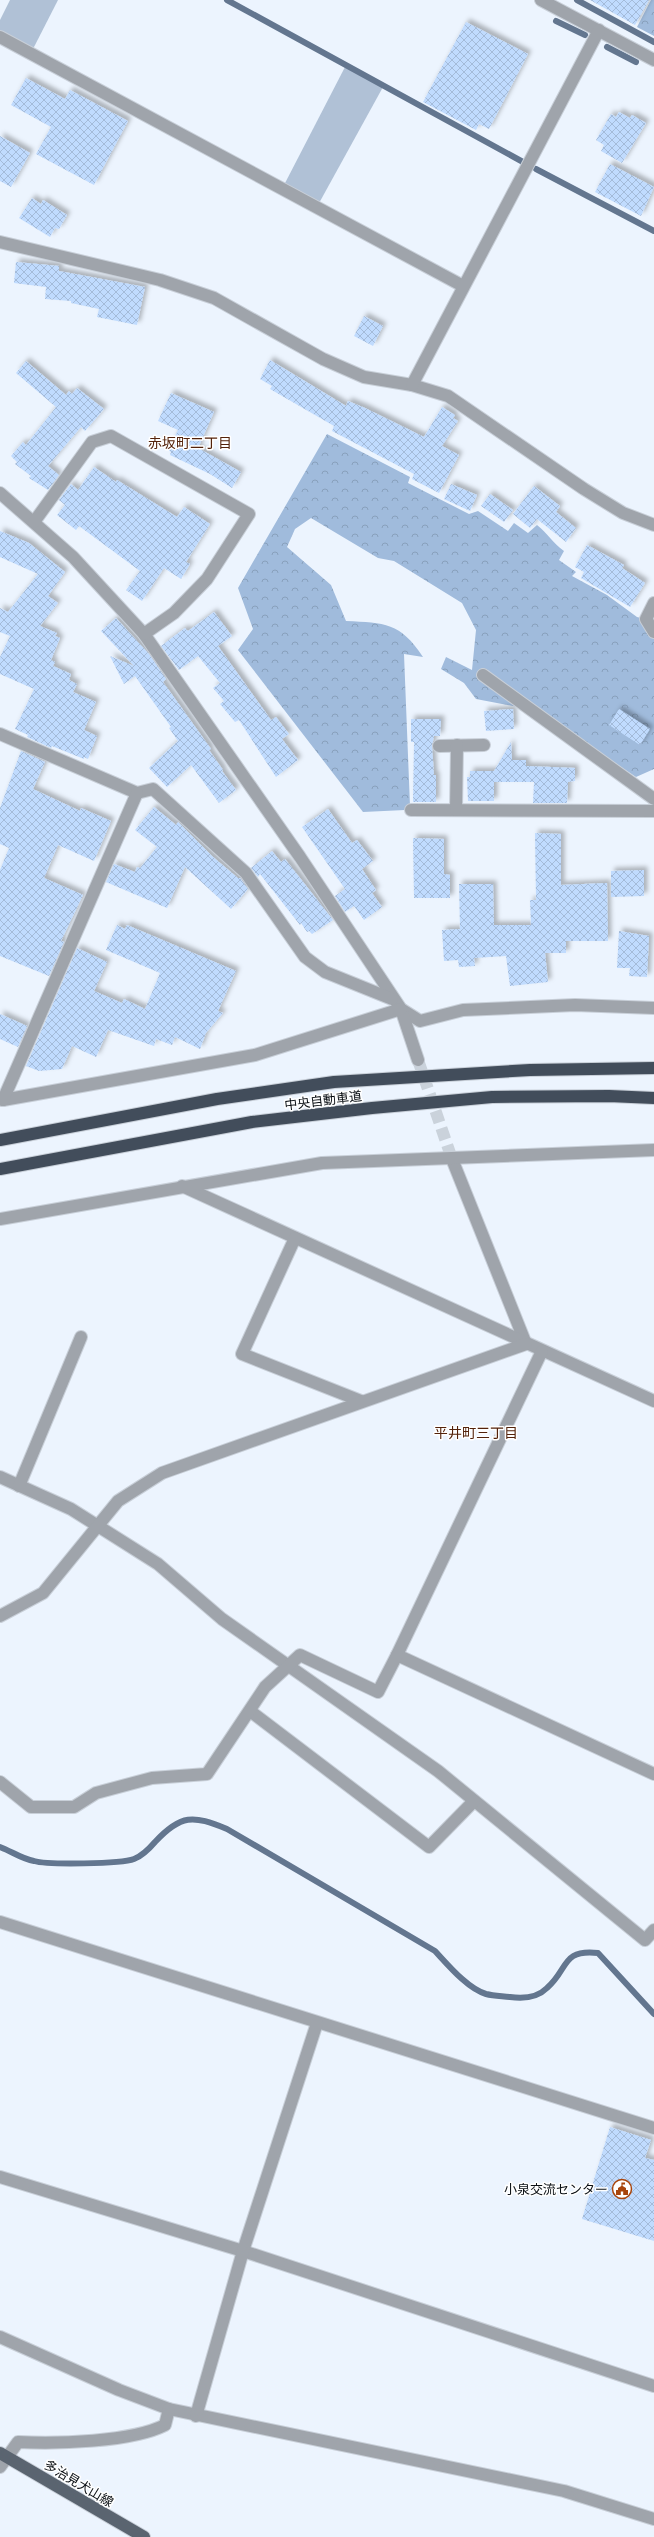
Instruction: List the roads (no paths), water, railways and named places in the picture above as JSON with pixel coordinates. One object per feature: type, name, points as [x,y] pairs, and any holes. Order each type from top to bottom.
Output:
[{"type":"highway","name":"中央自動車道","points":[[0,1140],[217,1099],[334,1082],[530,1070],[654,1068]]},
{"type":"highway","name":"中央自動車道","points":[[0,1169],[252,1122],[372,1108],[492,1097],[609,1096],[654,1098]]},
{"type":"main road","name":"多治見犬山線","points":[[4,2455],[144,2537]]},
{"type":"street","points":[[541,0],[654,60]]},
{"type":"street","points":[[412,385],[599,30]]},
{"type":"street","points":[[0,37],[463,286]]},
{"type":"street","points":[[0,242],[160,280],[214,298],[330,362],[364,377],[412,385],[448,396],[584,489],[623,513],[654,525]]},
{"type":"street","points":[[34,522],[92,442],[110,436],[248,514],[207,579],[174,613],[144,634]]},
{"type":"street","points":[[0,493],[73,557],[144,634],[300,857],[392,999],[401,1009],[420,1022],[463,1010],[575,1004],[654,1008]]},
{"type":"street","points":[[654,603],[646,618],[654,632]]},
{"type":"street","points":[[483,675],[654,799]]},
{"type":"street","points":[[0,734],[137,793],[153,790],[246,874],[305,957],[325,972],[392,999]]},
{"type":"street","points":[[456,810],[457,745]]},
{"type":"street","points":[[439,746],[484,745]]},
{"type":"street","points":[[1,1099],[137,793]]},
{"type":"street","points":[[410,810],[654,811]]},
{"type":"street","points":[[1,1099],[255,1055],[401,1009]]},
{"type":"street","points":[[401,1009],[418,1060]]},
{"type":"street","points":[[0,1219],[182,1186],[322,1163],[654,1150]]},
{"type":"street","points":[[452,1159],[526,1344]]},
{"type":"street","points":[[182,1186],[654,1401]]},
{"type":"street","points":[[295,1238],[242,1354],[361,1401]]},
{"type":"street","points":[[19,1486],[81,1337]]},
{"type":"street","points":[[0,1616],[43,1594],[118,1501],[162,1473],[361,1401],[526,1344]]},
{"type":"street","points":[[0,1782],[32,1807],[74,1807],[96,1793],[152,1778],[207,1774],[265,1687],[300,1655],[378,1692],[542,1351]]},
{"type":"street","points":[[0,1477],[71,1509],[158,1564],[222,1619],[438,1771],[645,1940],[654,1930]]},
{"type":"street","points":[[397,1655],[654,1774]]},
{"type":"street","points":[[250,1711],[429,1847],[474,1801]]},
{"type":"street","points":[[0,1922],[654,2128]]},
{"type":"street","points":[[196,2416],[243,2252],[317,2023]]},
{"type":"street","points":[[0,2177],[243,2252],[654,2386]]},
{"type":"street","points":[[0,2337],[119,2390],[169,2409],[196,2416],[564,2491],[654,2519]]},
{"type":"street","points":[[0,2467],[4,2455],[18,2442],[40,2444],[141,2435],[166,2425],[169,2409]]},
{"type":"waterway","points":[[227,0],[523,162]]},
{"type":"waterway","points":[[577,0],[654,42]]},
{"type":"waterway","points":[[556,21],[585,35]]},
{"type":"waterway","points":[[607,47],[636,62]]},
{"type":"waterway","points":[[536,169],[654,231]]},
{"type":"waterway","points":[[0,1847],[25,1859],[41,1862],[84,1863],[127,1861],[137,1858],[143,1854],[172,1826],[188,1820],[205,1821],[227,1829],[435,1951],[465,1982],[479,1991],[489,1995],[515,1998],[535,1996],[554,1981],[571,1957],[578,1954],[598,1953],[654,2014]]},
{"type":"tunnel","points":[[418,1060],[452,1159]]},
{"type":"place","name":"小泉交流センター","points":[[622,2189]]},
{"type":"district","name":"赤坂町二丁目","points":[[190,443]]},
{"type":"district","name":"平井町三丁目","points":[[476,1433]]}]
